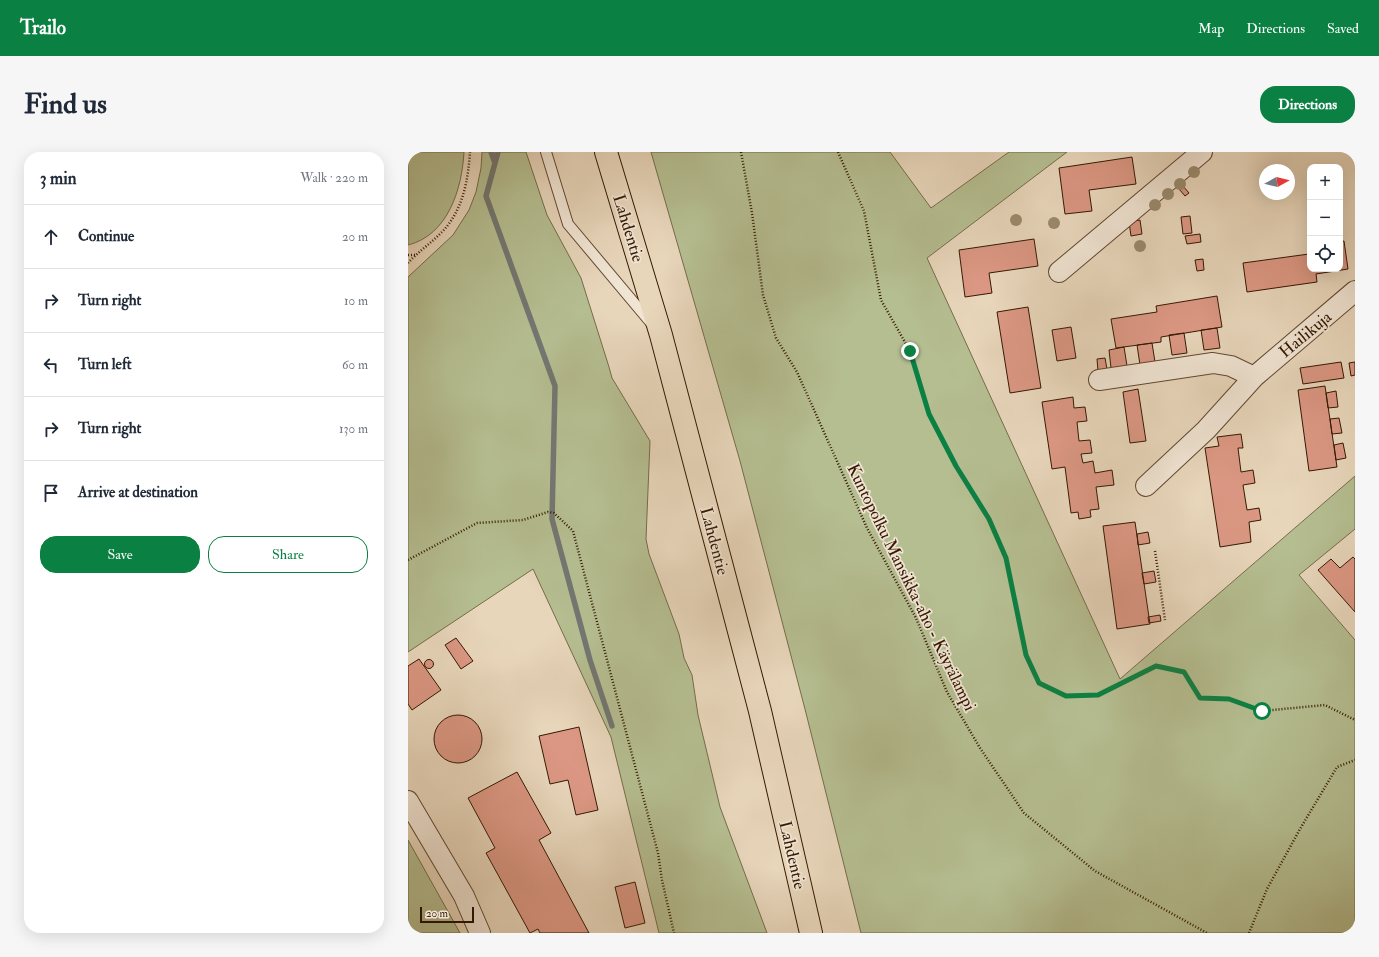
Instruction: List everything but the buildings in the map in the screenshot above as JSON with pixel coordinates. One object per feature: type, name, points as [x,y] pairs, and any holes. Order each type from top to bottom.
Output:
[{"type":"highway","name":"Lahdentie","points":[[606,152],[661,335],[760,711],[811,933]]},
{"type":"street","points":[[1059,272],[1202,152]]},
{"type":"street","name":"Hailikuja","points":[[1146,486],[1206,430],[1254,377],[1355,291]]},
{"type":"street","points":[[1099,380],[1213,363],[1231,366],[1254,377]]},
{"type":"street","points":[[408,801],[464,896],[480,933]]},
{"type":"lane","points":[[546,152],[568,224],[661,335]]},
{"type":"path","points":[[408,263],[443,231],[453,216],[463,196],[468,176],[470,152]]},
{"type":"path","name":"Kuntopolku Mansikka-aho - Käyrälampi","points":[[740,152],[752,213],[763,295],[776,338],[797,372],[867,528],[916,618],[947,692],[980,748],[1024,813],[1095,871],[1207,933]]},
{"type":"path","points":[[838,152],[864,211],[881,300],[910,351],[929,414],[956,466],[989,519],[1006,558],[1026,655],[1039,683],[1066,696],[1098,695],[1156,666],[1184,672],[1200,698],[1229,699],[1262,711],[1325,705],[1355,720]]},
{"type":"path","points":[[408,255],[415,256]]},
{"type":"path","points":[[408,560],[477,523],[523,520],[548,512],[554,513],[573,530],[658,853],[662,880],[674,933]]},
{"type":"path","points":[[1155,551],[1165,620]]},
{"type":"path","points":[[1249,933],[1267,889],[1300,828],[1337,767],[1355,760]]},
{"type":"green space","points":[[408,152],[464,152],[463,166],[456,195],[443,221],[422,240],[408,245]]},
{"type":"green space","points":[[482,152],[526,152],[547,215],[581,278],[612,378],[650,441],[646,539],[649,554],[679,634],[684,658],[692,675],[698,715],[720,807],[767,933],[659,933],[611,737],[533,569],[408,652],[408,277],[453,235],[469,210],[476,192],[481,168]]},
{"type":"green space","points":[[651,152],[890,152],[931,208],[1009,152],[1067,152],[927,258],[1120,679],[1355,476],[1355,529],[1299,575],[1355,640],[1355,933],[861,933],[806,713],[740,461]]},
{"type":"green space","points":[[408,840],[460,933],[408,933]]},
{"type":"waterway","points":[[491,152],[495,163]]},
{"type":"waterway","points":[[498,152],[486,196],[555,386],[552,519],[590,660],[612,726]]},
{"type":"route","points":[[910,351],[929,414],[956,466],[989,519],[1006,558],[1026,655],[1039,683],[1066,696],[1098,695],[1156,666],[1184,672],[1200,698],[1229,699],[1262,711]]}]
